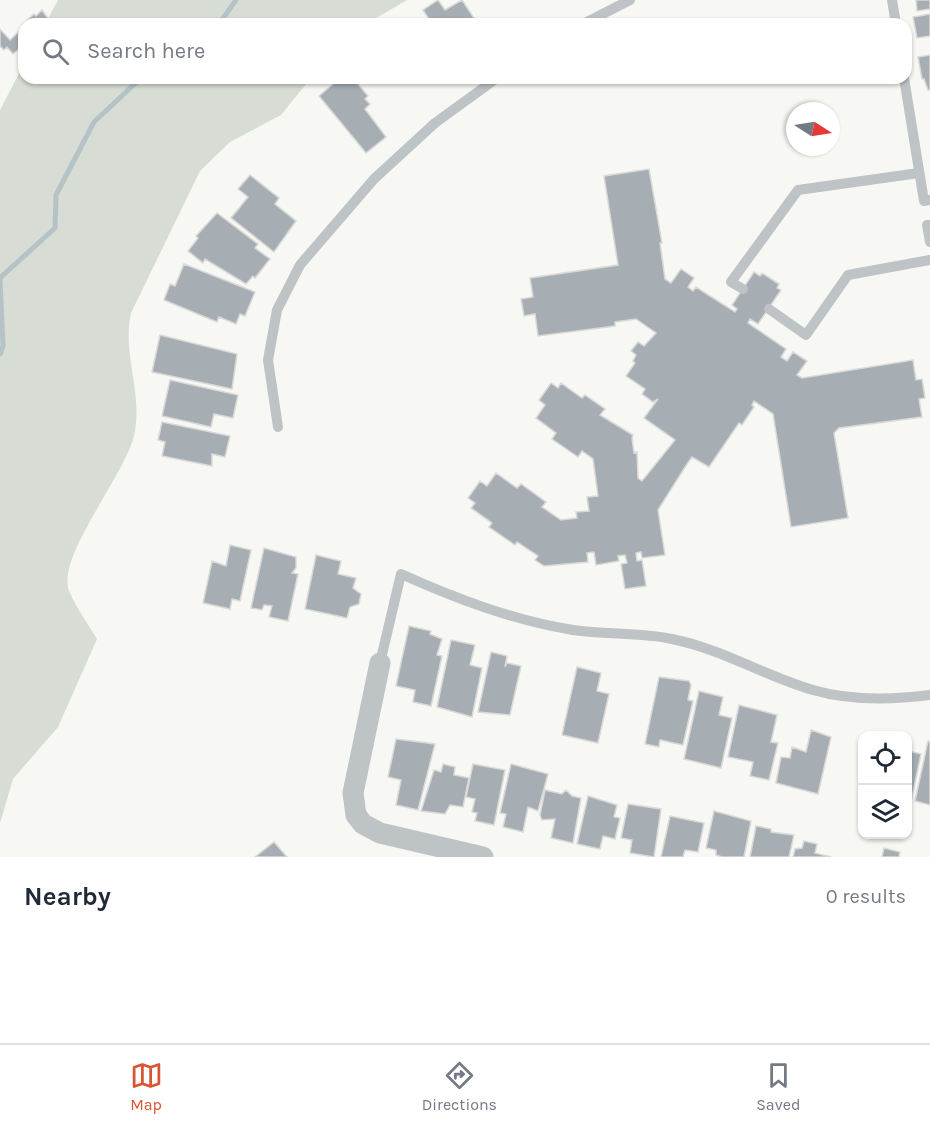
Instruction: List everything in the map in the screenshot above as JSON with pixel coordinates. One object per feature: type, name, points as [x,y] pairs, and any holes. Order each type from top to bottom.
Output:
[{"type":"street","points":[[380,663],[353,793],[356,815],[363,824],[381,833],[483,857]]},
{"type":"lane","points":[[595,18],[630,0]]},
{"type":"lane","points":[[892,0],[895,18]]},
{"type":"lane","points":[[278,427],[268,360],[277,310],[300,265],[374,179],[435,123],[489,84]]},
{"type":"lane","points":[[905,84],[927,201]]},
{"type":"lane","points":[[743,289],[732,282],[798,190],[920,173]]},
{"type":"lane","points":[[929,225],[930,242]]},
{"type":"lane","points":[[769,309],[806,335],[848,275],[930,260]]},
{"type":"lane","points":[[380,663],[401,574],[459,600],[503,615],[574,630],[671,638],[719,652],[814,690],[889,700],[930,695]]},
{"type":"shaded area","points":[[58,0],[407,0],[376,18],[48,18]]},
{"type":"shaded area","points":[[18,76],[18,84],[306,84],[281,115],[230,142],[200,171],[131,313],[129,343],[136,401],[135,431],[120,469],[82,536],[68,576],[69,591],[97,639],[58,727],[13,779],[0,823],[0,110]]},
{"type":"building","points":[[438,0],[445,10],[462,0],[474,18],[428,18],[423,10]]},
{"type":"building","points":[[916,0],[930,0],[930,9],[917,11]]},
{"type":"building","points":[[42,10],[48,18],[30,18],[34,14],[36,16]]},
{"type":"building","points":[[930,14],[930,36],[917,38],[913,17]]},
{"type":"building","points":[[0,29],[10,40],[18,33],[18,50],[13,54],[7,47],[4,50],[0,46]]},
{"type":"building","points":[[930,55],[930,90],[928,90],[922,79],[918,57]]},
{"type":"building","points":[[333,84],[358,84],[368,96],[365,99],[370,104],[365,109],[386,137],[366,153],[319,96]]},
{"type":"building","points":[[649,169],[662,243],[660,243],[665,279],[671,283],[681,269],[694,278],[688,287],[693,291],[696,287],[735,312],[737,309],[732,305],[754,272],[760,276],[762,273],[779,284],[777,288],[781,290],[758,324],[750,319],[748,323],[786,349],[781,357],[787,361],[793,352],[807,361],[797,375],[802,378],[913,360],[916,380],[922,379],[925,398],[919,399],[922,417],[839,428],[834,433],[848,518],[791,527],[773,414],[754,401],[752,405],[754,407],[742,425],[739,423],[709,467],[692,457],[687,464],[658,510],[665,555],[642,558],[641,552],[636,553],[637,561],[642,560],[646,586],[625,589],[621,564],[627,563],[625,555],[618,556],[619,561],[596,565],[594,552],[587,553],[588,562],[544,566],[535,560],[538,556],[517,542],[515,545],[489,527],[492,523],[471,508],[475,503],[468,498],[480,481],[487,486],[496,473],[517,488],[521,484],[546,502],[542,507],[561,520],[577,518],[576,512],[589,511],[587,497],[598,496],[593,459],[582,451],[578,457],[552,439],[556,433],[536,418],[545,405],[539,400],[551,383],[558,388],[561,383],[582,398],[585,395],[605,409],[600,415],[633,435],[634,453],[637,452],[638,478],[642,481],[675,440],[644,418],[658,399],[653,402],[642,394],[645,389],[626,376],[635,363],[633,361],[636,355],[631,351],[638,342],[644,346],[656,333],[636,319],[615,322],[615,326],[538,336],[535,314],[524,316],[521,299],[533,297],[530,278],[618,265],[604,176]]},
{"type":"building","points":[[250,175],[279,198],[275,204],[296,221],[274,252],[231,218],[248,197],[238,189]]},
{"type":"building","points":[[217,213],[258,244],[255,248],[270,259],[255,278],[253,276],[246,284],[205,259],[203,263],[188,251],[198,238],[196,236]]},
{"type":"building","points":[[184,264],[255,292],[245,316],[240,314],[236,324],[219,317],[217,322],[164,300],[170,284],[175,286]]},
{"type":"building","points":[[160,335],[237,354],[232,389],[152,372]]},
{"type":"building","points":[[170,380],[238,395],[233,418],[214,414],[211,427],[162,416]]},
{"type":"building","points":[[162,422],[230,436],[225,457],[212,454],[212,466],[162,456],[165,442],[158,440]]},
{"type":"building","points":[[230,545],[251,550],[240,601],[232,599],[230,609],[203,603],[212,561],[226,566]]},
{"type":"building","points":[[264,548],[296,557],[296,568],[292,573],[298,574],[288,621],[269,617],[272,606],[264,605],[262,610],[251,608]]},
{"type":"building","points":[[316,555],[341,561],[338,574],[356,578],[353,588],[361,594],[359,604],[350,607],[347,618],[305,609]]},
{"type":"building","points":[[409,626],[431,631],[430,634],[442,639],[437,655],[442,656],[431,706],[413,702],[415,690],[396,686]]},
{"type":"building","points":[[451,640],[475,645],[470,665],[482,668],[472,717],[437,707]]},
{"type":"building","points":[[491,652],[507,656],[505,667],[507,663],[521,666],[510,715],[478,712]]},
{"type":"building","points":[[577,667],[601,673],[597,691],[609,694],[598,743],[562,735]]},
{"type":"building","points":[[659,677],[689,681],[691,685],[688,700],[693,701],[683,745],[660,740],[659,747],[645,744]]},
{"type":"building","points":[[699,691],[723,697],[719,715],[732,718],[721,768],[684,759]]},
{"type":"building","points":[[739,705],[777,715],[771,742],[778,743],[769,780],[750,776],[753,762],[728,757]]},
{"type":"building","points":[[811,730],[831,737],[818,794],[776,783],[781,757],[790,758],[792,747],[806,752]]},
{"type":"building","points":[[396,739],[435,744],[418,810],[396,805],[401,780],[388,777]]},
{"type":"building","points":[[928,741],[930,742],[930,805],[915,801]]},
{"type":"building","points":[[912,752],[921,754],[912,797]]},
{"type":"building","points":[[443,764],[455,767],[454,775],[469,778],[463,807],[450,805],[445,814],[421,811],[434,770],[441,772]]},
{"type":"building","points":[[473,764],[505,770],[494,825],[475,821],[477,813],[472,812],[475,799],[466,797]]},
{"type":"building","points":[[511,764],[548,774],[538,811],[528,807],[523,832],[503,827],[506,814],[500,813]]},
{"type":"building","points":[[545,790],[562,794],[566,790],[572,796],[581,798],[573,843],[551,838],[555,819],[542,820],[540,815]]},
{"type":"building","points":[[588,796],[617,805],[614,817],[620,818],[615,839],[603,836],[600,849],[577,844]]},
{"type":"building","points":[[628,804],[661,809],[654,857],[630,853],[632,840],[621,838]]},
{"type":"building","points":[[714,811],[751,821],[744,857],[722,857],[716,855],[716,850],[706,848]]},
{"type":"building","points":[[670,816],[704,823],[698,852],[685,850],[683,857],[661,857]]},
{"type":"building","points":[[756,826],[771,829],[771,832],[794,835],[789,857],[750,857]]},
{"type":"building","points":[[804,841],[817,844],[815,853],[831,857],[793,857],[795,849],[802,848]]},
{"type":"building","points":[[274,842],[287,857],[255,857]]},
{"type":"building","points":[[884,848],[900,852],[899,857],[882,857]]},
{"type":"waterway","points":[[223,18],[236,0]]},
{"type":"waterway","points":[[0,278],[55,228],[56,195],[94,122],[135,84]]},
{"type":"waterway","points":[[0,279],[3,346],[0,354]]}]
